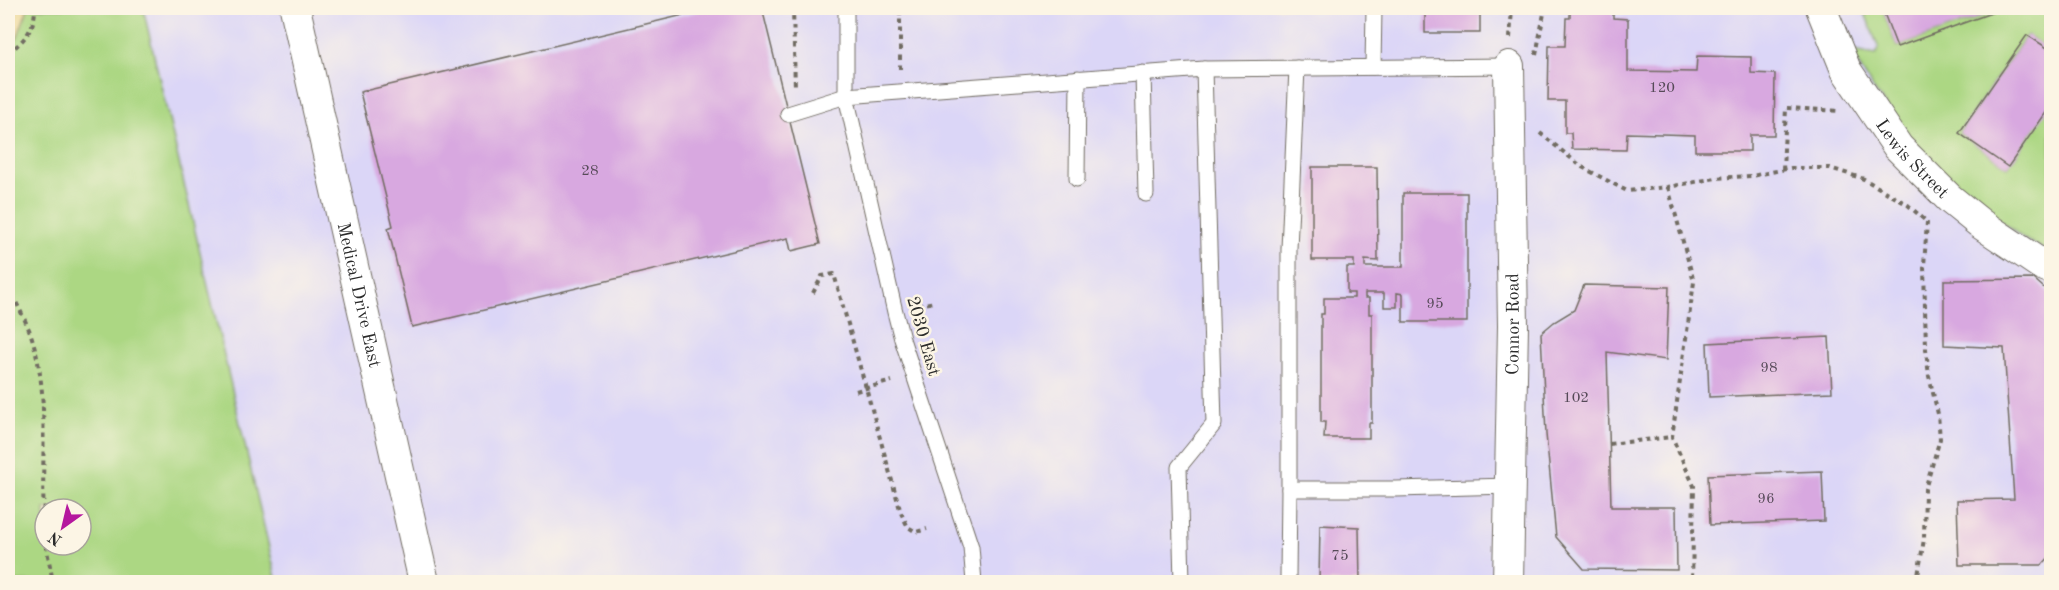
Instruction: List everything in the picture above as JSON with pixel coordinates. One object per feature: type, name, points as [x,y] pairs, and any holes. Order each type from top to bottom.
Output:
[{"type":"street","name":"Medical Drive East","points":[[295,8],[392,431],[424,582]]},
{"type":"street","name":"Lewis Street","points":[[1821,8],[1846,70],[1898,147],[1950,199],[1973,218],[2042,265],[2052,269]]},
{"type":"street","name":"Connor Road","points":[[1508,582],[1513,327],[1509,66]]},
{"type":"lane","name":"2030 East","points":[[846,8],[846,96],[902,339],[971,547],[974,582]]},
{"type":"lane","points":[[1373,67],[1374,8]]},
{"type":"lane","points":[[788,114],[846,96],[1143,73],[1204,69],[1509,66]]},
{"type":"lane","points":[[1288,578],[1289,249],[1296,68]]},
{"type":"lane","points":[[1182,582],[1179,467],[1214,424],[1204,69]]},
{"type":"lane","points":[[1143,73],[1146,194]]},
{"type":"lane","points":[[1077,179],[1078,78]]},
{"type":"lane","points":[[1289,489],[1510,486]]},
{"type":"path","points":[[8,53],[28,35],[34,21],[35,8]]},
{"type":"path","points":[[793,8],[795,96]]},
{"type":"path","points":[[900,8],[900,69]]},
{"type":"path","points":[[994,8],[994,15]]},
{"type":"path","points":[[1782,170],[1786,108],[1844,111]]},
{"type":"path","points":[[1539,132],[1582,168],[1627,190],[1668,187],[1716,178],[1752,176],[1782,170],[1830,168],[1864,179],[1908,205],[1927,222],[1924,266],[1926,349],[1929,376],[1938,414],[1940,439],[1925,489],[1924,538],[1917,582]]},
{"type":"path","points":[[1668,187],[1694,282],[1672,437],[1694,486],[1692,582]]},
{"type":"path","points":[[813,293],[822,276],[834,274],[901,513],[908,528],[916,532],[927,528]]},
{"type":"path","points":[[8,287],[30,332],[39,366],[44,497]]},
{"type":"path","points":[[918,305],[935,302]]},
{"type":"path","points":[[855,391],[887,383]]},
{"type":"path","points":[[1610,444],[1672,437]]},
{"type":"path","points":[[48,557],[52,582]]},
{"type":"shaded area","points":[[143,8],[2051,8],[2051,582],[277,582]]},
{"type":"green space","points":[[26,8],[143,8],[277,582],[8,582],[8,42],[17,38],[27,11]]},
{"type":"green space","points":[[1863,8],[1882,8],[1897,47],[2005,8],[2051,8],[2051,51],[2027,35],[1959,133],[2008,167],[2051,104],[2051,253],[2024,239],[1931,165],[1874,90],[1853,56],[1854,51],[1876,55],[1879,49]]},
{"type":"sand","points":[[8,8],[26,8],[27,11],[17,38],[8,42]]},
{"type":"building","points":[[713,8],[762,8],[820,244],[791,251],[788,238],[412,327],[388,228],[393,226],[360,92]]},
{"type":"building","points":[[1425,8],[1480,8],[1480,33],[1425,33]]},
{"type":"building","points":[[1570,8],[1613,8],[1613,18],[1628,19],[1628,71],[1696,72],[1697,56],[1751,57],[1751,73],[1775,74],[1774,135],[1750,135],[1750,151],[1695,151],[1695,135],[1627,133],[1626,150],[1572,149],[1571,133],[1565,133],[1565,101],[1548,101],[1549,46],[1565,46],[1566,18],[1570,18]]},
{"type":"building","points":[[1882,8],[2005,8],[1897,47]]},
{"type":"building","points":[[2027,35],[2052,51],[2052,104],[2008,167],[1959,133]]},
{"type":"building","points":[[1312,167],[1377,167],[1378,261],[1365,260],[1365,267],[1403,267],[1403,193],[1467,193],[1467,322],[1403,322],[1403,294],[1397,293],[1397,307],[1384,307],[1384,293],[1365,293],[1365,298],[1369,298],[1369,314],[1372,314],[1372,423],[1369,423],[1369,438],[1324,438],[1325,422],[1321,422],[1321,314],[1324,314],[1324,298],[1354,298],[1354,293],[1347,293],[1347,267],[1354,267],[1354,260],[1312,260]]},
{"type":"building","points":[[2034,279],[2052,295],[2052,554],[2042,565],[1959,565],[1957,500],[2014,499],[2004,348],[1944,345],[1944,280]]},
{"type":"building","points":[[1584,285],[1669,287],[1666,360],[1607,352],[1611,507],[1676,507],[1677,570],[1584,569],[1556,537],[1546,434],[1541,333],[1574,310]]},
{"type":"building","points":[[1829,337],[1832,392],[1709,397],[1707,343]]},
{"type":"building","points":[[1822,471],[1824,521],[1710,525],[1708,475]]},
{"type":"building","points":[[1320,525],[1359,527],[1360,582],[1319,582]]}]
